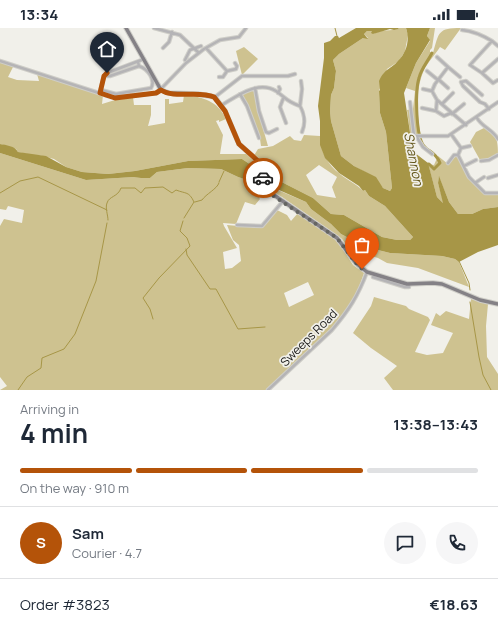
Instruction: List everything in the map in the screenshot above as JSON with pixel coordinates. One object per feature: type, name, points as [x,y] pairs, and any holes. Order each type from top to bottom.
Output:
[{"type":"main road","points":[[126,28],[161,90],[169,93],[198,94],[215,97],[222,105],[239,144],[243,149],[257,159],[268,191],[337,238],[356,263],[367,272],[409,284],[442,284],[475,298],[498,304]]},
{"type":"street","points":[[154,28],[180,35],[199,52]]},
{"type":"street","points":[[0,61],[115,98],[156,93],[161,90],[186,63],[199,52],[220,40],[239,37],[246,28]]},
{"type":"street","points":[[462,30],[478,33],[498,46]]},
{"type":"street","points":[[163,48],[169,42],[172,32]]},
{"type":"street","points":[[492,41],[470,65],[493,83],[498,80]]},
{"type":"street","points":[[185,60],[188,53],[194,48],[201,46]]},
{"type":"street","points":[[206,48],[227,71]]},
{"type":"street","points":[[436,57],[460,77]]},
{"type":"street","points":[[100,92],[104,76],[112,70],[144,59]]},
{"type":"street","points":[[482,73],[498,59]]},
{"type":"street","points":[[100,92],[116,94],[151,88],[153,80],[138,62]]},
{"type":"street","points":[[219,77],[223,78],[227,71],[236,69],[235,64]]},
{"type":"street","points":[[104,76],[110,76],[140,66]]},
{"type":"street","points":[[432,91],[448,67]]},
{"type":"street","points":[[427,70],[448,88]]},
{"type":"street","points":[[215,97],[242,76],[288,76],[295,74]]},
{"type":"street","points":[[301,81],[302,89],[300,106],[304,119],[304,128],[302,132]]},
{"type":"street","points":[[482,95],[466,81],[461,82],[463,86],[489,109]]},
{"type":"street","points":[[278,93],[280,89],[279,87]]},
{"type":"street","points":[[222,105],[240,94],[256,88],[270,89],[278,93],[283,99],[300,106]]},
{"type":"street","points":[[256,88],[259,111],[266,132],[269,133],[278,130]]},
{"type":"street","points":[[423,89],[432,91],[437,100],[466,125]]},
{"type":"street","points":[[442,104],[453,93]]},
{"type":"street","points":[[240,94],[247,106],[259,138]]},
{"type":"street","points":[[283,99],[280,108],[286,123]]},
{"type":"street","points":[[436,111],[437,100]]},
{"type":"street","points":[[410,102],[414,136],[416,136],[423,147],[432,154]]},
{"type":"street","points":[[416,136],[448,136],[477,118],[498,102]]},
{"type":"street","points":[[422,108],[436,111],[444,116],[452,113],[464,104]]},
{"type":"street","points":[[477,118],[481,125],[491,129],[498,139]]},
{"type":"street","points":[[452,134],[461,148]]},
{"type":"street","points":[[461,148],[470,146]]},
{"type":"street","points":[[448,163],[454,155],[458,155],[461,148]]},
{"type":"street","points":[[458,155],[468,177],[485,193],[498,193]]},
{"type":"street","points":[[481,161],[489,160],[498,155]]},
{"type":"street","points":[[464,166],[476,160]]},
{"type":"street","points":[[488,178],[498,175]]},
{"type":"street","points":[[475,183],[484,177]]},
{"type":"street","points":[[237,225],[262,226],[284,201]]},
{"type":"street","name":"Sweeps Road","points":[[268,390],[340,321],[356,300],[367,272]]},
{"type":"street","points":[[373,277],[405,287],[409,287],[409,284]]},
{"type":"shaded area","points":[[398,28],[406,28],[408,35],[405,51],[399,61],[387,69],[379,91],[380,113],[386,132],[392,188],[390,191],[383,188],[374,177],[354,166],[341,156],[331,121],[330,111],[331,95],[334,88],[336,71],[333,60],[339,54],[363,38],[368,38],[364,34],[367,31],[373,31],[373,34],[376,32],[399,29]]},
{"type":"shaded area","points":[[430,28],[435,28],[432,48],[430,50],[430,52],[433,53],[438,36],[444,30],[461,28],[445,50],[440,47],[424,70],[418,94],[421,137],[411,139],[407,110],[413,109],[415,91],[406,88],[416,63],[430,41],[427,36]]},
{"type":"shaded area","points":[[244,47],[258,59],[242,75],[236,51]]},
{"type":"shaded area","points":[[0,62],[13,67],[8,77],[17,80],[39,81],[37,74],[103,95],[102,104],[133,97],[134,105],[151,105],[151,115],[148,126],[165,123],[165,99],[169,99],[169,104],[183,102],[184,95],[197,97],[214,104],[223,113],[226,119],[219,122],[219,120],[216,121],[223,135],[220,154],[247,154],[253,157],[258,149],[273,146],[290,136],[294,140],[301,141],[304,135],[320,136],[321,147],[328,162],[340,174],[363,191],[365,190],[369,196],[385,206],[413,237],[410,240],[397,240],[382,237],[344,215],[331,214],[313,198],[260,171],[242,159],[188,161],[135,171],[108,174],[82,172],[66,167],[54,159],[18,152],[16,149],[0,144]],"holes":[[[319,165],[337,177],[332,187],[336,198],[317,195],[306,175]]]},
{"type":"shaded area","points":[[254,90],[255,92],[258,111],[268,146],[261,146],[260,139],[242,94]]},
{"type":"shaded area","points":[[484,128],[492,132],[496,138],[498,154],[487,159],[480,160],[470,142],[476,132]]},
{"type":"shaded area","points":[[0,153],[86,180],[134,177],[150,178],[157,172],[188,168],[221,169],[238,177],[265,185],[268,194],[267,195],[259,189],[256,193],[260,199],[255,205],[245,202],[236,224],[223,223],[237,248],[223,252],[225,269],[232,268],[241,261],[239,245],[233,240],[227,225],[262,228],[277,210],[287,215],[291,221],[298,213],[337,240],[353,265],[364,273],[348,308],[336,323],[323,338],[266,390],[0,390],[7,386],[0,377],[0,226],[4,219],[22,223],[24,210],[8,206],[6,210],[0,209]],"holes":[[[308,282],[314,295],[289,307],[284,293]]]},
{"type":"shaded area","points":[[438,156],[448,164],[455,157],[458,157],[468,177],[485,194],[498,194],[498,207],[483,209],[472,214],[458,214],[449,202],[439,177],[438,183],[444,204],[437,197],[428,164],[434,165]]},
{"type":"shaded area","points":[[266,185],[306,202],[311,209],[331,224],[341,234],[366,247],[390,253],[442,256],[455,259],[459,262],[469,287],[418,268],[387,263],[378,258],[349,249],[342,239],[282,197],[269,190]]},
{"type":"shaded area","points":[[374,297],[406,306],[409,309],[428,317],[430,320],[415,352],[427,355],[443,353],[453,333],[431,325],[436,313],[440,316],[446,311],[469,319],[471,299],[488,304],[486,326],[487,357],[498,374],[498,390],[393,390],[384,378],[397,366],[371,348],[353,333],[371,306]]},
{"type":"water","name":"Shannon","points":[[356,28],[399,29],[390,29],[373,34],[371,33],[372,31],[367,31],[364,34],[368,39],[363,38],[339,54],[333,60],[336,71],[334,88],[331,95],[330,111],[331,121],[341,156],[354,166],[376,177],[383,188],[390,191],[392,188],[386,132],[380,113],[379,81],[383,74],[404,54],[408,41],[406,28],[430,28],[427,36],[430,40],[416,63],[404,93],[411,139],[413,139],[411,147],[412,155],[415,153],[428,163],[437,197],[443,203],[438,183],[439,176],[449,202],[458,214],[472,214],[483,209],[498,207],[498,245],[478,252],[459,262],[455,259],[442,256],[390,253],[366,247],[341,234],[331,224],[311,209],[306,202],[279,190],[238,177],[221,169],[188,168],[157,172],[150,178],[134,177],[86,180],[0,153],[0,144],[8,145],[13,147],[18,152],[46,156],[66,167],[82,172],[108,174],[135,171],[188,161],[242,159],[260,171],[313,198],[331,214],[344,215],[382,237],[397,240],[410,240],[413,237],[385,206],[369,196],[365,190],[363,191],[359,186],[339,173],[325,158],[320,145],[320,121],[318,106],[324,58],[324,43],[330,41],[335,36],[338,36],[339,38]]},
{"type":"waterway","points":[[335,28],[337,36]]},
{"type":"waterway","name":"Shannon","points":[[425,165],[429,164],[434,169],[440,163],[436,156],[422,143],[417,120],[419,78],[421,71],[432,53]]},
{"type":"waterway","points":[[219,182],[224,171]]},
{"type":"waterway","points":[[0,193],[20,181],[38,177],[107,210]]},
{"type":"waterway","points":[[195,202],[202,200],[219,183]]},
{"type":"waterway","points":[[108,220],[106,205],[108,201],[120,191],[121,188],[135,188],[141,193],[145,188],[163,187],[172,193],[176,190],[187,193],[194,202]]},
{"type":"waterway","points":[[184,218],[194,202]]},
{"type":"waterway","points":[[153,319],[150,309],[143,298],[159,278],[190,246],[187,238],[180,231],[183,221]]},
{"type":"waterway","points":[[18,390],[27,377],[41,368],[42,358],[64,349],[75,334],[96,281],[107,223]]},
{"type":"waterway","points":[[186,249],[187,255],[210,289],[216,289],[238,329],[265,327]]},
{"type":"waterway","points":[[459,261],[469,283],[470,290]]},
{"type":"waterway","points":[[470,302],[483,375],[491,390]]},
{"type":"way so far","points":[[263,178],[270,194],[284,201],[342,242],[351,257],[362,269]]},
{"type":"route","points":[[107,73],[104,76],[100,93],[115,98],[156,93],[161,90],[169,93],[210,95],[214,97],[220,102],[225,111],[239,144],[246,152],[257,159],[263,178]]}]
